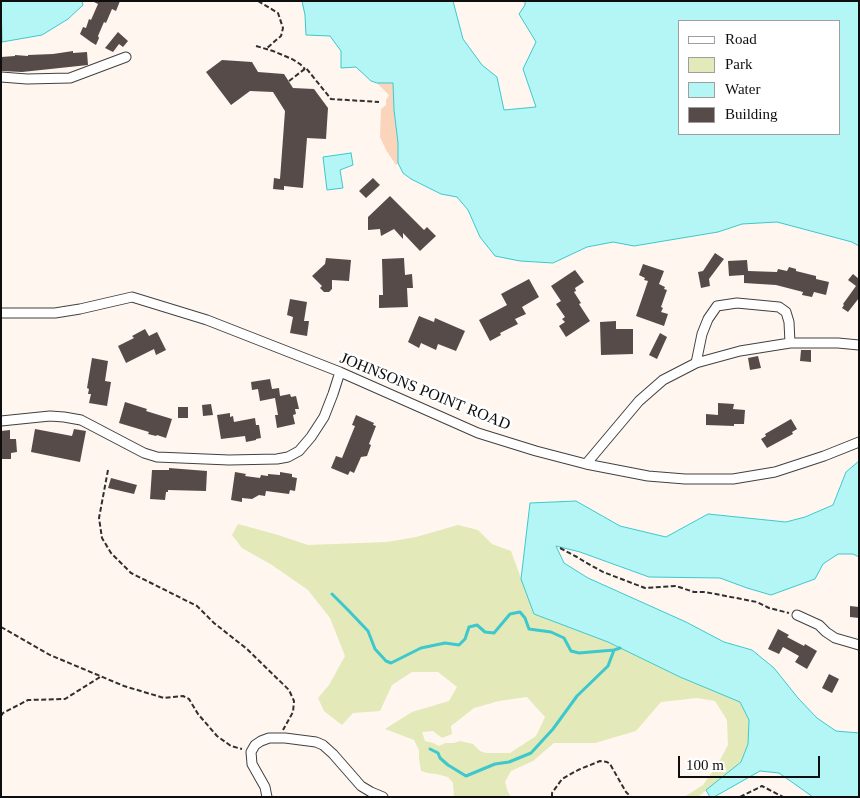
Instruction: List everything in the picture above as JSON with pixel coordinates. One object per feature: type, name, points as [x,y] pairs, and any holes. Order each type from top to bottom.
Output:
[{"type":"street","points":[[1,77],[27,79],[70,78],[126,57]]},
{"type":"street","name":"JOHNSONS POINT ROAD","points":[[1,313],[55,313],[132,297],[207,320],[340,372],[478,433],[536,452],[648,476],[685,479],[733,479],[775,472],[859,442]]},
{"type":"street","points":[[696,363],[702,334],[708,319],[717,306],[737,303],[779,307],[786,312],[789,322],[790,343]]},
{"type":"street","points":[[586,464],[639,401],[663,380],[696,363],[740,351],[790,343],[859,345]]},
{"type":"street","points":[[1,421],[30,417],[64,416],[81,420],[135,448],[157,457],[229,460],[278,459],[288,457],[299,451],[311,438],[324,417],[340,372]]},
{"type":"street","points":[[797,615],[819,625],[834,638],[859,645]]},
{"type":"street","points":[[267,797],[265,787],[252,764],[251,752],[255,744],[269,738],[278,738],[303,739],[323,745],[361,786],[383,797]]},
{"type":"path","points":[[258,1],[278,13],[283,28],[281,36],[266,49]]},
{"type":"path","points":[[256,46],[292,59],[306,68],[331,99],[379,102]]},
{"type":"path","points":[[289,81],[305,69]]},
{"type":"path","points":[[108,470],[99,518],[102,538],[111,553],[131,573],[197,606],[214,623],[247,649],[289,690],[294,701],[293,712],[278,738]]},
{"type":"path","points":[[560,548],[603,572],[645,588],[676,586],[694,592],[705,592],[757,602],[769,608],[797,615]]},
{"type":"path","points":[[1,627],[50,654],[100,677],[164,698],[183,696],[188,699],[217,736],[230,746],[251,752]]},
{"type":"path","points":[[1,716],[28,700],[65,699],[100,677]]},
{"type":"path","points":[[552,797],[552,793],[562,778],[600,762],[610,764],[626,792],[631,797]]},
{"type":"path","points":[[740,797],[762,786],[783,797]]},
{"type":"green space","points":[[238,524],[308,545],[387,542],[416,537],[458,525],[478,530],[492,544],[511,551],[534,614],[608,642],[680,677],[740,702],[749,720],[748,744],[741,762],[698,797],[684,797],[703,785],[718,764],[728,745],[727,720],[715,701],[697,698],[661,702],[636,731],[595,743],[554,743],[533,761],[511,771],[505,782],[511,797],[454,797],[453,783],[448,777],[421,771],[419,750],[414,740],[385,729],[412,712],[449,701],[457,687],[438,672],[412,672],[392,685],[380,711],[353,713],[342,725],[324,711],[318,698],[329,685],[345,656],[330,618],[308,590],[272,565],[242,548],[232,535]],"holes":[[[527,697],[545,717],[536,736],[510,753],[486,753],[480,751],[473,744],[460,741],[445,743],[439,746],[425,741],[422,732],[433,731],[442,738],[452,734],[451,726],[474,708],[499,701]]]},
{"type":"sand","points":[[377,83],[393,83],[398,143],[398,163],[396,165],[380,137],[381,109],[386,105],[389,95]]},
{"type":"water","points":[[1,1],[82,1],[83,5],[68,19],[42,35],[2,42]]},
{"type":"water","points":[[302,1],[453,1],[463,39],[482,65],[497,77],[504,110],[536,107],[523,69],[536,42],[519,14],[525,5],[525,1],[859,1],[859,246],[852,242],[777,222],[742,224],[718,232],[634,246],[613,242],[587,247],[553,263],[520,261],[495,256],[480,237],[468,210],[457,197],[441,194],[403,173],[398,163],[393,83],[371,81],[356,67],[341,68],[341,51],[330,36],[306,35]]},
{"type":"water","points":[[351,153],[353,165],[340,170],[343,188],[327,190],[323,157]]},
{"type":"water","points":[[859,461],[859,557],[853,554],[838,554],[823,564],[815,579],[771,595],[720,578],[649,577],[580,552],[556,546],[564,563],[588,578],[686,622],[724,642],[752,650],[774,668],[817,718],[836,731],[859,733],[859,797],[813,797],[779,773],[760,771],[714,797],[710,797],[706,790],[741,762],[748,744],[749,720],[740,702],[680,677],[608,642],[534,614],[521,579],[530,503],[576,501],[620,526],[666,537],[708,514],[786,522],[805,517],[833,505],[846,472]]},
{"type":"building","points":[[92,1],[120,1],[116,11],[112,9],[106,23],[104,22],[96,45],[80,34],[83,27],[86,28],[89,19],[91,20],[98,4]]},
{"type":"building","points":[[118,32],[128,41],[123,47],[119,44],[113,52],[105,48]]},
{"type":"building","points":[[73,51],[73,53],[87,52],[88,65],[22,72],[1,71],[1,57]]},
{"type":"building","points":[[222,60],[252,62],[258,72],[284,74],[293,88],[314,89],[328,108],[326,139],[307,138],[303,188],[284,186],[284,190],[273,189],[274,178],[280,179],[285,111],[273,92],[250,91],[231,105],[206,72]]},
{"type":"building","points":[[373,178],[380,185],[366,198],[359,191]]},
{"type":"building","points":[[390,196],[424,230],[427,227],[436,236],[420,251],[403,233],[403,239],[394,229],[381,236],[380,229],[368,230],[368,217]]},
{"type":"building","points":[[715,253],[724,259],[709,279],[710,286],[701,288],[698,272],[703,271]]},
{"type":"building","points":[[326,258],[351,260],[349,281],[332,280],[332,289],[329,292],[324,292],[320,288],[322,286],[312,276],[325,264]]},
{"type":"building","points":[[404,258],[405,275],[412,274],[413,288],[407,288],[408,307],[379,308],[379,295],[383,295],[382,259]]},
{"type":"building","points":[[747,260],[748,271],[777,272],[778,269],[787,271],[789,267],[796,269],[796,271],[816,276],[816,279],[829,282],[826,295],[814,292],[812,297],[802,295],[803,292],[776,285],[744,283],[744,275],[729,276],[728,261]]},
{"type":"building","points":[[643,264],[664,271],[659,284],[667,290],[661,307],[663,308],[661,312],[668,314],[664,326],[636,316],[648,281],[639,275]]},
{"type":"building","points":[[575,270],[584,282],[575,288],[576,291],[574,292],[590,321],[566,337],[559,326],[565,322],[562,319],[565,317],[556,304],[561,301],[551,286]]},
{"type":"building","points":[[853,274],[859,279],[859,298],[848,312],[842,308],[856,286],[848,280]]},
{"type":"building","points":[[529,279],[539,297],[522,307],[526,314],[515,319],[518,324],[500,333],[501,335],[490,341],[479,320],[507,305],[501,294]]},
{"type":"building","points":[[290,299],[307,302],[304,321],[309,321],[307,336],[290,333],[293,317],[287,315]]},
{"type":"building","points":[[419,316],[434,322],[435,318],[465,331],[456,351],[438,344],[436,350],[421,343],[419,348],[408,342]]},
{"type":"building","points":[[616,321],[616,329],[633,329],[633,354],[601,355],[600,322]]},
{"type":"building","points":[[145,329],[149,336],[157,332],[166,350],[156,355],[154,349],[126,363],[118,346],[134,338],[132,336]]},
{"type":"building","points":[[660,333],[667,337],[657,359],[649,355]]},
{"type":"building","points":[[801,350],[811,350],[811,362],[800,361]]},
{"type":"building","points":[[758,356],[761,368],[750,370],[748,358]]},
{"type":"building","points":[[92,358],[108,361],[105,381],[111,382],[107,406],[89,403],[91,394],[88,394],[89,389],[87,388]]},
{"type":"building","points":[[270,379],[272,389],[279,388],[280,396],[290,394],[291,397],[296,396],[299,409],[295,409],[296,414],[293,415],[295,424],[277,428],[275,415],[278,415],[275,398],[260,401],[258,389],[252,390],[251,382]]},
{"type":"building","points":[[125,402],[172,419],[166,438],[148,434],[149,432],[119,423]]},
{"type":"building","points":[[718,403],[734,404],[733,409],[745,410],[744,424],[734,424],[734,426],[706,425],[706,414],[718,415]]},
{"type":"building","points":[[211,404],[213,415],[203,416],[202,405]]},
{"type":"building","points":[[178,407],[188,407],[188,418],[178,418]]},
{"type":"building","points":[[230,413],[230,417],[233,416],[234,422],[255,418],[256,425],[259,425],[261,438],[246,442],[245,436],[221,439],[217,415]]},
{"type":"building","points":[[356,415],[374,423],[373,425],[376,426],[369,444],[371,445],[367,456],[361,457],[354,473],[350,471],[348,475],[331,468],[336,456],[342,458],[355,426],[352,425]]},
{"type":"building","points":[[791,419],[797,429],[792,432],[793,434],[767,448],[761,439],[766,436],[765,434]]},
{"type":"building","points":[[35,429],[72,436],[74,429],[86,431],[80,462],[31,452]]},
{"type":"building","points":[[10,430],[10,439],[16,439],[17,452],[11,453],[11,459],[1,459],[1,431]]},
{"type":"building","points":[[169,468],[207,471],[206,491],[168,490],[165,500],[150,499],[152,470],[169,470]]},
{"type":"building","points":[[235,472],[246,474],[245,476],[260,478],[261,475],[280,475],[280,472],[292,474],[292,477],[297,478],[295,491],[290,490],[289,494],[266,491],[265,496],[259,495],[252,499],[242,498],[242,502],[231,500]]},
{"type":"building","points":[[111,478],[137,485],[134,494],[108,488]]},
{"type":"building","points":[[850,606],[859,607],[859,618],[850,617]]},
{"type":"building","points":[[778,629],[789,635],[787,637],[817,651],[807,669],[795,662],[799,656],[783,647],[779,654],[768,649]]},
{"type":"building","points":[[829,674],[839,679],[832,693],[822,688]]},
{"type":"waterway","points":[[332,594],[368,631],[375,649],[386,661],[391,663],[421,648],[445,643],[459,645],[465,639],[469,627],[477,625],[485,632],[494,633],[510,614],[520,612],[525,618],[529,629],[551,632],[564,638],[571,651],[579,653],[620,648]]},
{"type":"waterway","points":[[430,749],[438,753],[440,758],[448,765],[466,776],[495,764],[509,762],[531,753],[553,729],[577,696],[608,666],[614,650]]}]
